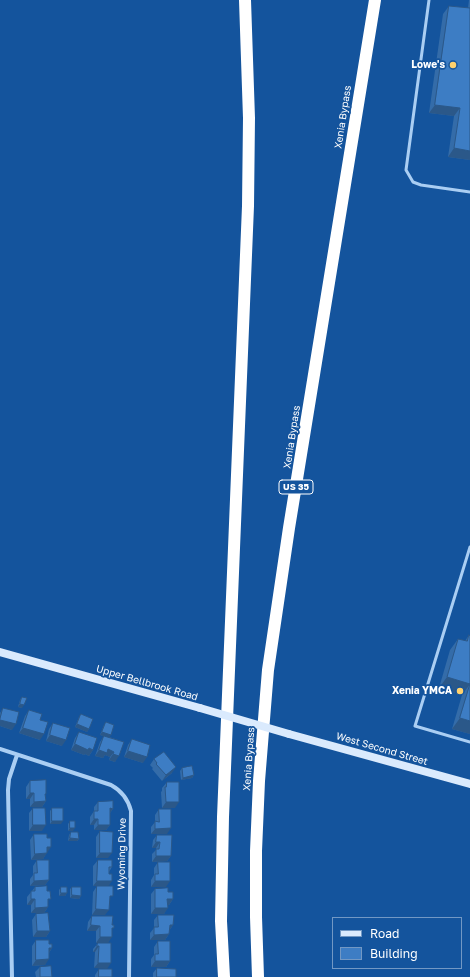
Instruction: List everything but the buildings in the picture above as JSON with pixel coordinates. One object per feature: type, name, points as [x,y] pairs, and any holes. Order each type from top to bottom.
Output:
[{"type":"highway","points":[[224,977],[221,921],[223,817],[248,206],[249,118],[245,0]]},
{"type":"highway","name":"Xenia Bypass","points":[[258,977],[256,851],[259,781],[268,670],[290,520],[375,0]]},
{"type":"highway","points":[[350,153],[371,64],[382,0]]},
{"type":"main road","name":"Upper Bellbrook Road","points":[[0,652],[289,734]]},
{"type":"main road","name":"West Second Street","points":[[289,734],[470,784]]},
{"type":"street","name":"Wyoming Drive","points":[[0,749],[111,785],[123,794],[129,802],[131,811],[129,977]]},
{"type":"street","points":[[12,977],[8,790],[9,779],[17,755]]},
{"type":"lane","points":[[429,0],[406,170],[413,182],[421,185],[470,192]]},
{"type":"lane","points":[[470,547],[415,726],[470,742]]},
{"type":"place","name":"Lowe's","points":[[453,65]]},
{"type":"place","name":"Xenia YMCA","points":[[460,691]]}]
